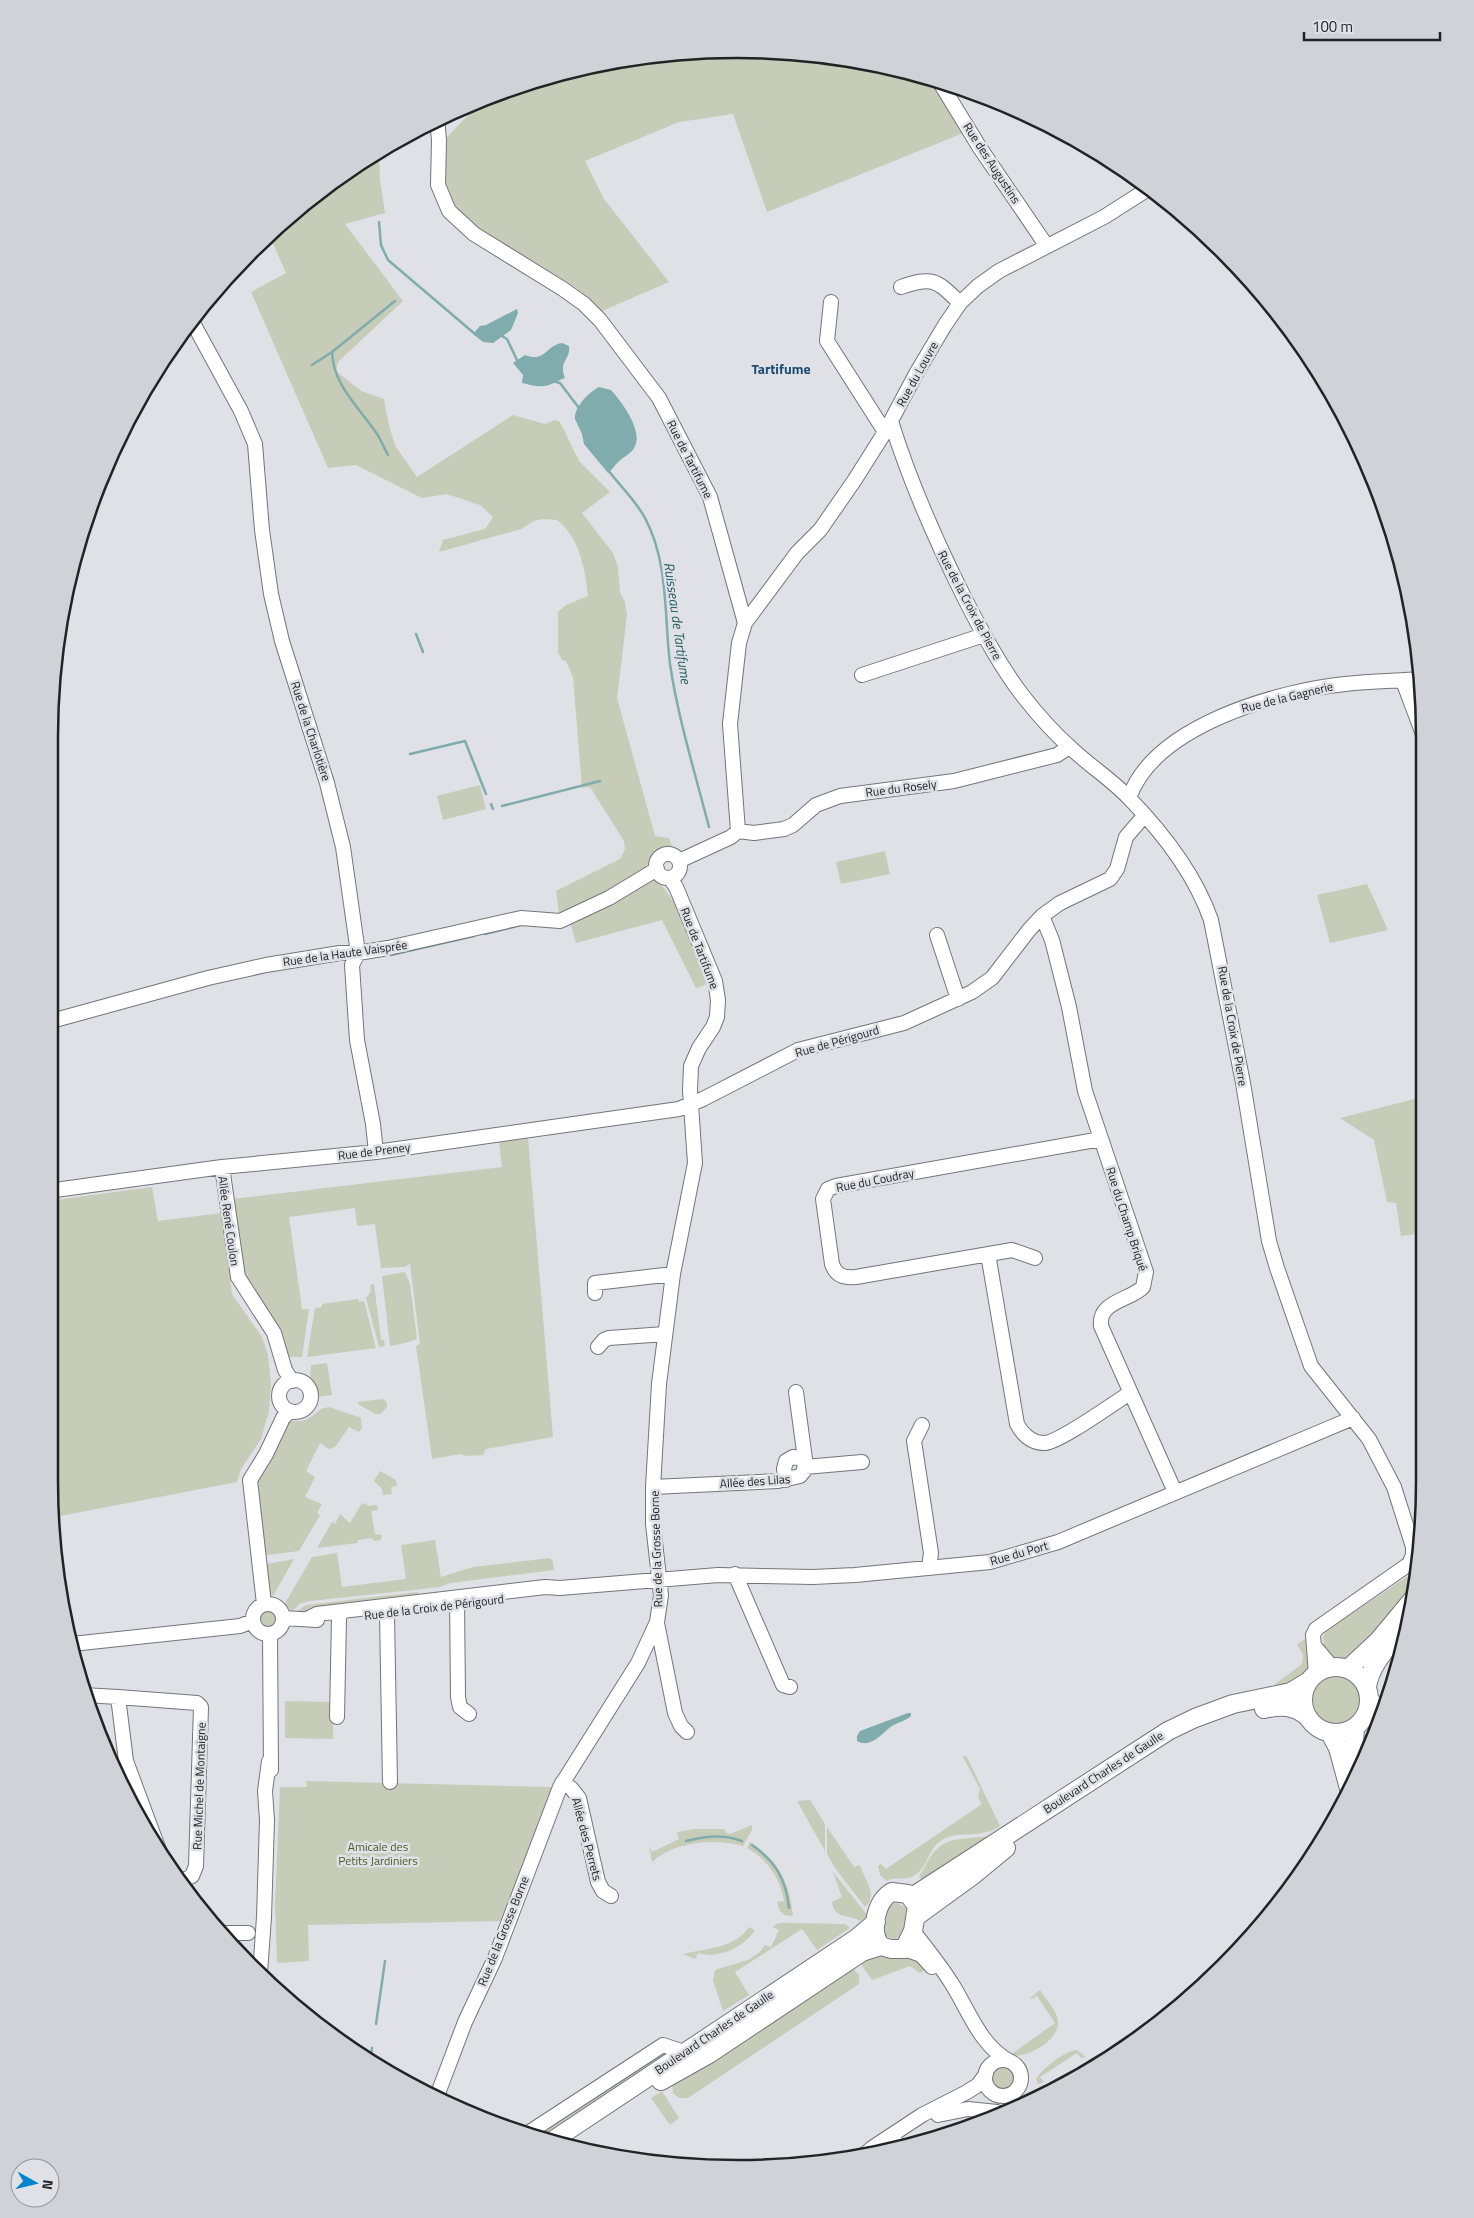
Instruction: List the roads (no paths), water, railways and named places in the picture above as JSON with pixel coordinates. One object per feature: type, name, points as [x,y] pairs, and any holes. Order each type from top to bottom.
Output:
[{"type":"main road","points":[[1347,1780],[1338,1748],[1330,1733],[1314,1724],[1308,1717],[1303,1698],[1313,1677],[1341,1668],[1379,1640],[1404,1610]]},
{"type":"main road","points":[[1358,1757],[1354,1744],[1364,1707],[1369,1677],[1373,1668],[1398,1634]]},
{"type":"main road","points":[[1330,1733],[1347,1732],[1364,1707],[1363,1680],[1341,1668]]},
{"type":"main road","name":"Boulevard Charles de Gaulle","points":[[912,1897],[1168,1731],[1195,1718],[1234,1704],[1291,1692],[1313,1677]]},
{"type":"main road","name":"Boulevard Charles de Gaulle","points":[[915,1923],[999,1853],[1185,1733],[1236,1714],[1274,1706],[1292,1707],[1308,1717]]},
{"type":"main road","points":[[898,1892],[912,1897],[917,1906],[915,1923],[904,1949],[891,1949],[881,1946],[876,1938],[876,1922],[880,1904],[887,1894],[898,1892]]},
{"type":"main road","name":"Boulevard Charles de Gaulle","points":[[559,2136],[857,1938],[876,1922]]},
{"type":"main road","name":"Boulevard Charles de Gaulle","points":[[573,2140],[673,2073],[704,2057],[862,1952],[881,1946]]},
{"type":"street","name":"Rue des Augustins","points":[[945,91],[980,148],[1046,245]]},
{"type":"street","name":"Rue de Tartifume","points":[[437,127],[439,140],[438,185],[449,211],[474,234],[563,288],[584,304],[600,320],[659,398],[710,497],[746,623]]},
{"type":"street","name":"Rue du Louvre","points":[[746,623],[797,553],[820,530],[888,426],[926,356],[960,303],[978,286],[999,271],[1104,216],[1143,192]]},
{"type":"street","points":[[901,287],[922,280],[936,282],[960,303]]},
{"type":"street","name":"Rue de la Croix de Pierre","points":[[831,302],[827,341],[888,426],[936,539],[984,635],[1023,696],[1069,748],[1129,798],[1192,876],[1203,896],[1211,920],[1243,1083],[1269,1241],[1311,1366],[1325,1387],[1369,1439],[1394,1487],[1413,1548]]},
{"type":"street","name":"Rue de la Charlotière","points":[[195,327],[241,411],[255,444],[262,530],[271,594],[282,641],[328,783],[342,847],[358,953],[352,965],[357,1040],[373,1124],[376,1152]]},
{"type":"street","points":[[679,861],[732,837],[738,831],[730,724],[739,643],[746,623]]},
{"type":"street","points":[[862,675],[984,635]]},
{"type":"street","name":"Rue de la Gagnerie","points":[[1129,798],[1142,773],[1178,738],[1235,710],[1286,695],[1343,684],[1414,680]]},
{"type":"street","points":[[1403,681],[1415,714]]},
{"type":"street","name":"Rue du Rosely","points":[[738,831],[765,833],[784,829],[793,825],[816,805],[840,796],[954,781],[1061,754],[1069,748]]},
{"type":"street","name":"Rue de Périgourd","points":[[692,1104],[798,1050],[904,1023],[972,992],[992,978],[1028,930],[1042,916],[1060,903],[1110,879],[1118,869],[1126,837],[1144,816]]},
{"type":"street","points":[[674,855],[679,861],[679,872],[670,878],[663,877],[657,869],[657,862],[662,856],[674,855]]},
{"type":"street","name":"Rue de la Haute Vaisprée","points":[[58,1019],[208,978],[266,965],[340,953],[358,953],[521,918],[560,921],[609,898],[657,869]]},
{"type":"street","name":"Rue de Tartifume","points":[[670,878],[676,887],[713,976],[718,1000],[718,1010],[713,1027],[699,1048],[691,1066],[690,1090],[692,1104]]},
{"type":"street","name":"Rue du Champ Briqué","points":[[1042,916],[1052,940],[1069,1007],[1085,1091],[1146,1272],[1146,1283],[1140,1290],[1109,1306],[1101,1318],[1104,1332],[1175,1492]]},
{"type":"street","points":[[938,934],[958,999]]},
{"type":"street","name":"Rue de Preney","points":[[58,1190],[222,1167],[376,1152],[679,1109],[692,1104]]},
{"type":"street","name":"Rue de la Grosse Borne","points":[[439,2091],[465,2022],[495,1958],[562,1783],[638,1663],[657,1622],[660,1607],[660,1579],[653,1524],[655,1441],[665,1334],[673,1274],[694,1163],[692,1104]]},
{"type":"street","name":"Rue du Coudray","points":[[1035,1258],[1012,1250],[845,1278],[836,1273],[832,1264],[822,1205],[824,1195],[828,1189],[836,1186],[1101,1139]]},
{"type":"street","name":"Allée René Coulon","points":[[222,1167],[238,1277],[274,1334],[286,1370],[292,1380]]},
{"type":"street","points":[[988,1254],[1017,1424],[1023,1434],[1036,1442],[1052,1441],[1130,1393]]},
{"type":"street","points":[[595,1293],[595,1283],[673,1274]]},
{"type":"street","points":[[598,1347],[604,1340],[609,1338],[665,1334]]},
{"type":"street","points":[[292,1380],[306,1384],[309,1388],[311,1399],[309,1404],[301,1411],[290,1411],[282,1405],[280,1395],[283,1386],[292,1380]]},
{"type":"street","points":[[796,1392],[805,1463]]},
{"type":"street","points":[[264,1604],[250,1480],[266,1454],[283,1418],[290,1411]]},
{"type":"street","name":"Rue du Port","points":[[660,1579],[735,1574],[813,1577],[855,1575],[979,1564],[1019,1555],[1058,1542],[1353,1418]]},
{"type":"street","points":[[922,1425],[914,1441],[931,1553],[929,1568]]},
{"type":"street","points":[[786,1480],[784,1469],[786,1461],[793,1457],[805,1463],[862,1462]]},
{"type":"street","name":"Allée des Lilas","points":[[654,1487],[786,1480],[800,1476],[805,1463]]},
{"type":"street","name":"Rue de la Croix de Pierre","points":[[1313,1677],[1316,1648],[1313,1635],[1318,1626],[1397,1573],[1409,1564],[1412,1557]]},
{"type":"street","points":[[735,1574],[783,1685],[790,1687]]},
{"type":"street","name":"Rue de la Croix de Périgourd","points":[[307,1619],[316,1614],[546,1594],[560,1588],[660,1579]]},
{"type":"street","points":[[457,1601],[458,1697],[460,1707],[469,1714]]},
{"type":"street","name":"Rue de la Croix de Périgourd","points":[[283,1618],[319,1621],[387,1614],[457,1601]]},
{"type":"street","points":[[264,1604],[276,1606],[280,1609],[283,1618],[279,1629],[270,1634],[258,1630],[253,1621],[255,1611],[264,1604]]},
{"type":"street","points":[[387,1614],[390,1782]]},
{"type":"street","points":[[337,1717],[339,1618]]},
{"type":"street","points":[[78,1643],[240,1626],[253,1621]]},
{"type":"street","points":[[657,1622],[675,1713],[681,1726],[687,1732]]},
{"type":"street","points":[[261,1964],[267,1820],[265,1796],[269,1760],[270,1634]]},
{"type":"street","points":[[1316,1648],[1341,1668]]},
{"type":"street","name":"Rue Michel de Montaigne","points":[[93,1696],[197,1702],[201,1707],[196,1866],[192,1876],[186,1879]]},
{"type":"street","points":[[118,1697],[126,1761],[147,1817]]},
{"type":"street","points":[[1364,1707],[1376,1710]]},
{"type":"street","name":"Allée des Perrets","points":[[562,1783],[571,1788],[579,1798],[598,1882],[603,1890],[611,1896]]},
{"type":"street","points":[[264,1917],[268,1946],[268,1972]]},
{"type":"street","points":[[915,1923],[960,1997],[963,2007],[985,2040],[999,2055],[1020,2071],[1023,2097]]},
{"type":"street","points":[[230,1933],[248,1933]]},
{"type":"street","points":[[904,1949],[925,1959],[955,2001],[963,2007]]},
{"type":"street","points":[[985,2040],[990,2053],[987,2086],[1010,2103]]},
{"type":"street","points":[[534,2129],[663,2044],[684,2052]]},
{"type":"street","points":[[877,2145],[911,2123],[978,2085],[987,2071],[999,2061],[1009,2061]]},
{"type":"street","points":[[953,2100],[969,2096],[1000,2096],[1014,2093],[1021,2083]]},
{"type":"street","points":[[911,2123],[956,2110],[978,2109],[991,2111]]},
{"type":"street","points":[[889,2137],[894,2141]]},
{"type":"water","points":[[517,309],[518,313],[511,330],[493,343],[483,342],[473,334],[480,326],[486,325]]},
{"type":"water","points":[[562,343],[569,346],[563,368],[565,378],[546,386],[522,383],[523,375],[513,363],[525,355],[532,357],[541,356],[552,347]]},
{"type":"water","points":[[599,387],[611,390],[625,408],[634,424],[637,439],[634,449],[608,473],[584,444],[582,434],[575,419],[575,414],[583,400]]},
{"type":"water","points":[[911,1713],[909,1718],[892,1726],[872,1742],[862,1743],[857,1741],[860,1731]]},
{"type":"waterway","name":"Ruisseau de Tartifume","points":[[379,222],[381,245],[388,260],[475,334]]},
{"type":"waterway","points":[[312,365],[332,352],[395,301]]},
{"type":"waterway","name":"Ruisseau de Tartifume","points":[[500,335],[507,339],[518,362]]},
{"type":"waterway","points":[[332,352],[337,376],[342,386],[377,434],[388,455]]},
{"type":"waterway","name":"Ruisseau de Tartifume","points":[[553,381],[560,383],[579,408]]},
{"type":"waterway","name":"Ruisseau de Tartifume","points":[[608,470],[633,500],[653,535],[662,571],[673,684],[687,746],[709,827]]},
{"type":"waterway","points":[[416,634],[423,652]]},
{"type":"waterway","points":[[410,754],[465,741],[486,794]]},
{"type":"waterway","points":[[502,806],[600,781]]},
{"type":"waterway","points":[[491,804],[493,809]]},
{"type":"waterway","points":[[485,934],[524,924]]},
{"type":"waterway","points":[[391,955],[474,936]]},
{"type":"waterway","points":[[686,1841],[714,1836],[742,1841]]},
{"type":"waterway","points":[[752,1845],[773,1864],[778,1872],[785,1888],[789,1908]]},
{"type":"waterway","points":[[376,2024],[385,1961]]},
{"type":"waterway","points":[[371,2054],[372,2048]]},
{"type":"district","name":"Tartifume","points":[[781,368]]},
{"type":"park label","name":"Amicale des Petits Jardiniers","points":[[378,1853]]}]
